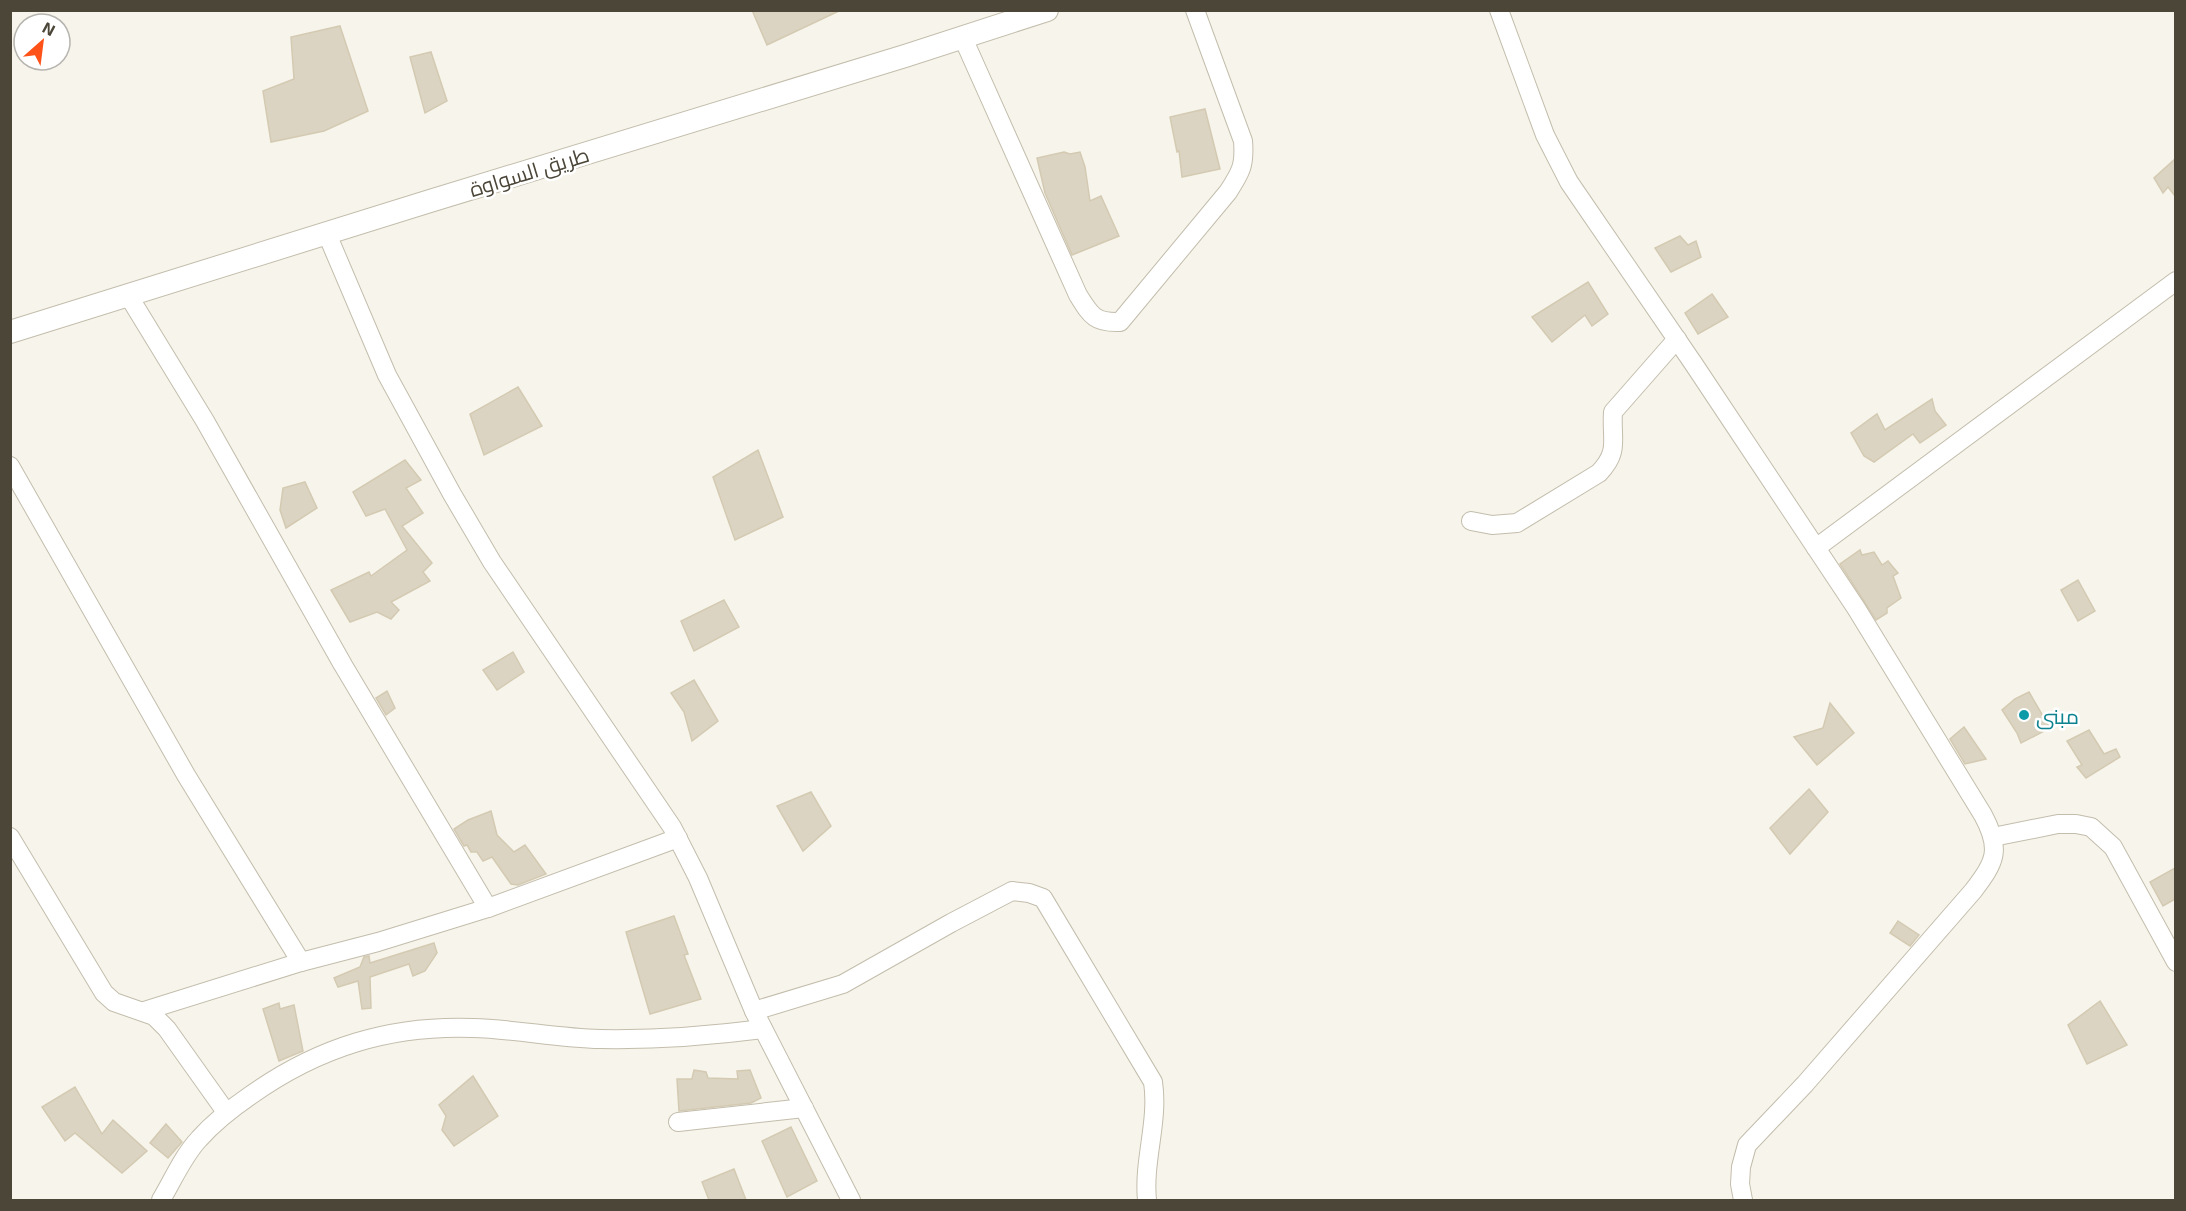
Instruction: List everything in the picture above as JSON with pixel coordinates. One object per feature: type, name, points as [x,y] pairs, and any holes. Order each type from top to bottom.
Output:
[{"type":"street","name":"طريق السواوة","points":[[10,332],[963,38],[1047,10]]},
{"type":"street","points":[[963,38],[1083,304],[1089,313],[1102,323],[1120,322],[1228,192],[1242,171],[1245,158],[1243,141],[1195,10]]},
{"type":"street","points":[[1499,10],[1545,135],[1569,182],[1677,339],[1856,608],[1971,795],[1990,827],[1993,837],[1995,855],[1990,868],[1973,891],[1747,1146],[1741,1167],[1740,1184],[1743,1200]]},
{"type":"street","points":[[327,234],[387,375],[452,494],[492,562],[635,770],[678,838],[698,878],[754,1011],[851,1200]]},
{"type":"street","points":[[1816,548],[2175,281]]},
{"type":"street","points":[[128,295],[205,421],[343,665],[488,908]]},
{"type":"street","points":[[1471,521],[1492,525],[1517,523],[1599,473],[1609,462],[1614,451],[1613,412],[1677,339]]},
{"type":"street","points":[[10,465],[186,775],[301,962]]},
{"type":"street","points":[[1993,837],[2058,824],[2091,827],[2113,847],[2174,955]]},
{"type":"street","points":[[10,837],[104,993],[114,1002],[154,1016],[226,1112]]},
{"type":"street","points":[[144,1011],[301,962],[378,942],[488,908],[678,838]]},
{"type":"street","points":[[754,1011],[843,984],[951,922],[1012,891],[1043,898],[1153,1082],[1155,1096],[1148,1157],[1147,1200]]},
{"type":"street","points":[[161,1200],[197,1141],[226,1112],[293,1067],[324,1053],[367,1039],[419,1029],[474,1028],[601,1039],[676,1038],[763,1029]]},
{"type":"street","points":[[678,1122],[804,1108]]},
{"type":"building","points":[[752,10],[841,10],[767,45]]},
{"type":"building","points":[[340,26],[368,111],[324,131],[271,142],[263,91],[294,79],[291,37]]},
{"type":"building","points":[[431,52],[447,101],[425,113],[410,57]]},
{"type":"building","points":[[1205,109],[1220,169],[1182,177],[1179,151],[1177,152],[1170,117]]},
{"type":"building","points":[[1064,152],[1070,154],[1080,152],[1085,167],[1090,201],[1101,196],[1119,236],[1072,255],[1045,193],[1037,158]]},
{"type":"building","points":[[2175,159],[2175,196],[2168,187],[2163,193],[2154,178]]},
{"type":"building","points":[[1680,236],[1688,245],[1696,241],[1701,257],[1671,272],[1655,248]]},
{"type":"building","points":[[1588,282],[1608,314],[1592,326],[1585,315],[1552,342],[1532,317]]},
{"type":"building","points":[[1712,294],[1728,317],[1698,334],[1685,313]]},
{"type":"building","points":[[518,387],[542,426],[484,455],[470,414]]},
{"type":"building","points":[[1932,399],[1935,411],[1946,425],[1920,443],[1913,434],[1874,462],[1864,456],[1851,433],[1877,414],[1885,430]]},
{"type":"building","points":[[758,450],[783,517],[735,540],[713,477]]},
{"type":"building","points":[[405,460],[421,480],[406,488],[423,513],[402,526],[432,563],[423,572],[430,581],[391,602],[399,610],[391,619],[377,612],[350,622],[331,590],[369,572],[371,576],[407,550],[385,509],[366,516],[353,492]]},
{"type":"building","points":[[305,482],[317,508],[286,528],[280,510],[283,488]]},
{"type":"building","points":[[1860,550],[1862,555],[1874,552],[1882,565],[1888,561],[1898,573],[1893,576],[1901,598],[1887,608],[1887,613],[1876,620],[1840,564]]},
{"type":"building","points":[[2078,580],[2095,611],[2078,621],[2061,590]]},
{"type":"building","points":[[724,600],[739,627],[694,651],[681,621]]},
{"type":"building","points":[[513,652],[524,672],[497,690],[483,670]]},
{"type":"building","points":[[694,680],[718,721],[692,741],[684,712],[671,693]]},
{"type":"building","points":[[387,691],[395,708],[386,715],[376,698]]},
{"type":"building","name":"مبنى","points":[[2029,692],[2050,728],[2021,743],[2002,710],[2015,699]]},
{"type":"building","points":[[1830,703],[1854,733],[1817,765],[1794,737],[1823,728]]},
{"type":"building","points":[[1964,727],[1986,759],[1965,764],[1950,739]]},
{"type":"building","name":"مبنى","points":[[2089,730],[2104,754],[2116,749],[2120,757],[2086,778],[2077,767],[2082,765],[2067,741]]},
{"type":"building","points":[[1809,789],[1828,812],[1790,854],[1770,828]]},
{"type":"building","points":[[811,792],[831,826],[803,851],[777,806]]},
{"type":"building","points":[[491,811],[497,835],[514,852],[525,845],[546,874],[518,885],[511,884],[492,857],[483,861],[477,852],[471,852],[467,845],[464,846],[454,829],[468,820]]},
{"type":"building","points":[[2175,868],[2175,899],[2163,906],[2150,882]]},
{"type":"building","points":[[674,916],[688,954],[684,955],[701,999],[650,1014],[626,932]]},
{"type":"building","points":[[1898,921],[1919,935],[1910,946],[1890,933]]},
{"type":"building","points":[[434,943],[437,953],[425,971],[413,976],[409,964],[370,977],[371,1008],[362,1009],[358,981],[338,987],[334,978],[360,967],[364,957],[369,956],[370,963]]},
{"type":"building","points":[[2100,1001],[2127,1045],[2087,1064],[2068,1025]]},
{"type":"building","points":[[279,1003],[280,1009],[294,1005],[303,1051],[279,1061],[263,1009]]},
{"type":"building","points":[[694,1070],[706,1072],[708,1078],[738,1079],[737,1071],[750,1070],[761,1098],[751,1103],[679,1111],[677,1079],[692,1079]]},
{"type":"building","points":[[473,1076],[498,1116],[454,1146],[442,1130],[446,1116],[439,1105]]},
{"type":"building","points":[[75,1087],[102,1134],[113,1120],[147,1151],[122,1173],[75,1133],[65,1141],[42,1107]]},
{"type":"building","points":[[166,1124],[182,1142],[168,1158],[150,1143]]},
{"type":"building","points":[[791,1127],[817,1181],[787,1197],[762,1141]]},
{"type":"building","points":[[734,1169],[746,1200],[709,1200],[702,1182]]},
{"type":"place","name":"مبنى","points":[[2024,715]]}]
